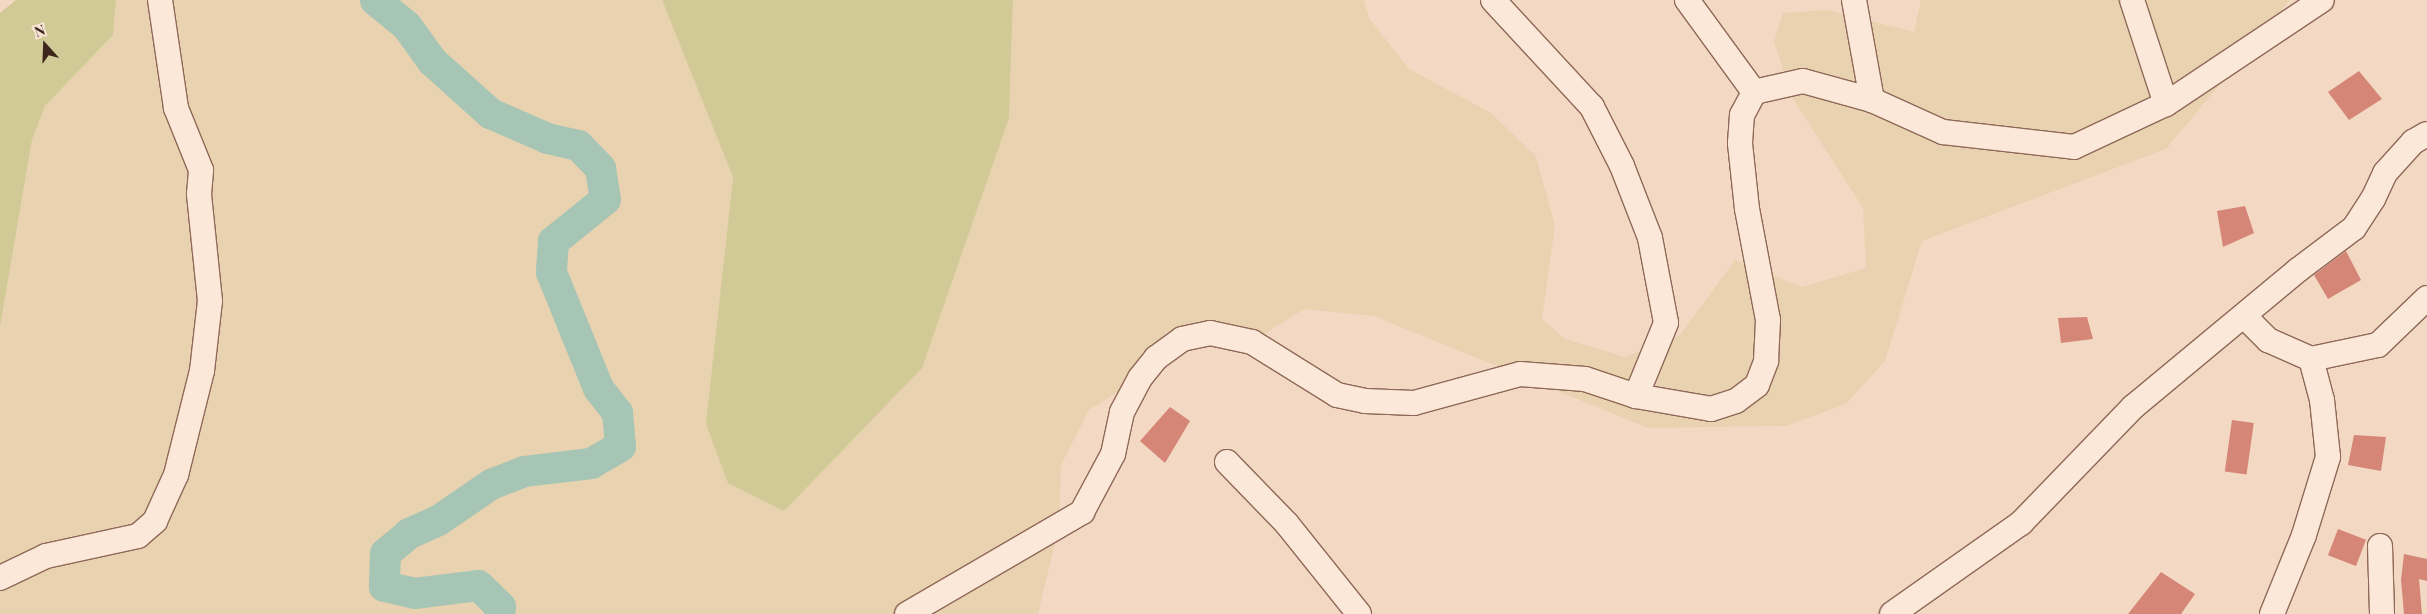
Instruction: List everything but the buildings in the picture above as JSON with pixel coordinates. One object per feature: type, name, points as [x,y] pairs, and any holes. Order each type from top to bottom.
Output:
[{"type":"street","points":[[0,578],[46,556],[138,536],[155,521],[176,475],[202,371],[210,301],[199,194],[200,170],[176,108],[160,0]]},
{"type":"street","points":[[1493,0],[1592,108],[1622,166],[1650,238],[1666,323],[1636,396]]},
{"type":"street","points":[[1686,0],[1754,92]]},
{"type":"street","points":[[1854,0],[1872,100]]},
{"type":"street","points":[[1754,92],[1803,81],[1872,100],[1943,132],[2074,147],[2166,104],[2322,0]]},
{"type":"street","points":[[2134,1],[2166,104]]},
{"type":"street","points":[[907,614],[1082,512],[1113,454],[1122,412],[1140,378],[1156,358],[1182,339],[1210,333],[1252,342],[1328,391],[1365,401],[1414,403],[1520,374],[1585,379],[1636,396],[1711,409],[1736,401],[1757,385],[1766,361],[1768,320],[1746,209],[1740,143],[1742,116],[1754,92]]},
{"type":"street","points":[[1892,614],[2021,523],[2133,407],[2207,344],[2245,317],[2298,270],[2354,228],[2373,199],[2385,173],[2413,142],[2427,134]]},
{"type":"street","points":[[2245,317],[2268,340],[2310,359],[2378,345],[2427,298]]},
{"type":"street","points":[[2272,614],[2304,535],[2328,457],[2322,400],[2310,359]]},
{"type":"street","points":[[1227,462],[1287,524],[1359,614]]},
{"type":"street","points":[[2380,546],[2382,614]]},
{"type":"shaded area","points":[[16,0],[116,0],[113,35],[45,106],[32,140],[0,327],[0,13]]},
{"type":"shaded area","points":[[116,0],[662,0],[733,177],[707,424],[1009,118],[1013,0],[1364,0],[1369,18],[1409,69],[1491,113],[1536,156],[1555,226],[1542,319],[1565,339],[1625,357],[1680,335],[1735,260],[1802,287],[1866,268],[1863,208],[1793,99],[1774,42],[1783,13],[1827,10],[1914,32],[1921,0],[2290,0],[2166,149],[1922,241],[1885,361],[1846,404],[1786,426],[1648,428],[1374,316],[1304,309],[1252,342],[1210,333],[1089,410],[1061,465],[1059,527],[1038,614],[0,614],[0,327],[32,140],[45,106],[113,35]]},
{"type":"shaded area","points":[[662,0],[1013,0],[1009,118],[922,368],[784,511],[728,483],[706,424],[733,177]]},
{"type":"waterway","points":[[375,0],[406,25],[432,61],[490,113],[547,138],[578,145],[600,168],[605,199],[553,241],[551,272],[598,388],[617,412],[620,446],[591,463],[524,471],[492,483],[438,520],[409,533],[385,553],[384,586],[414,593],[478,585],[500,606],[499,614]]}]
